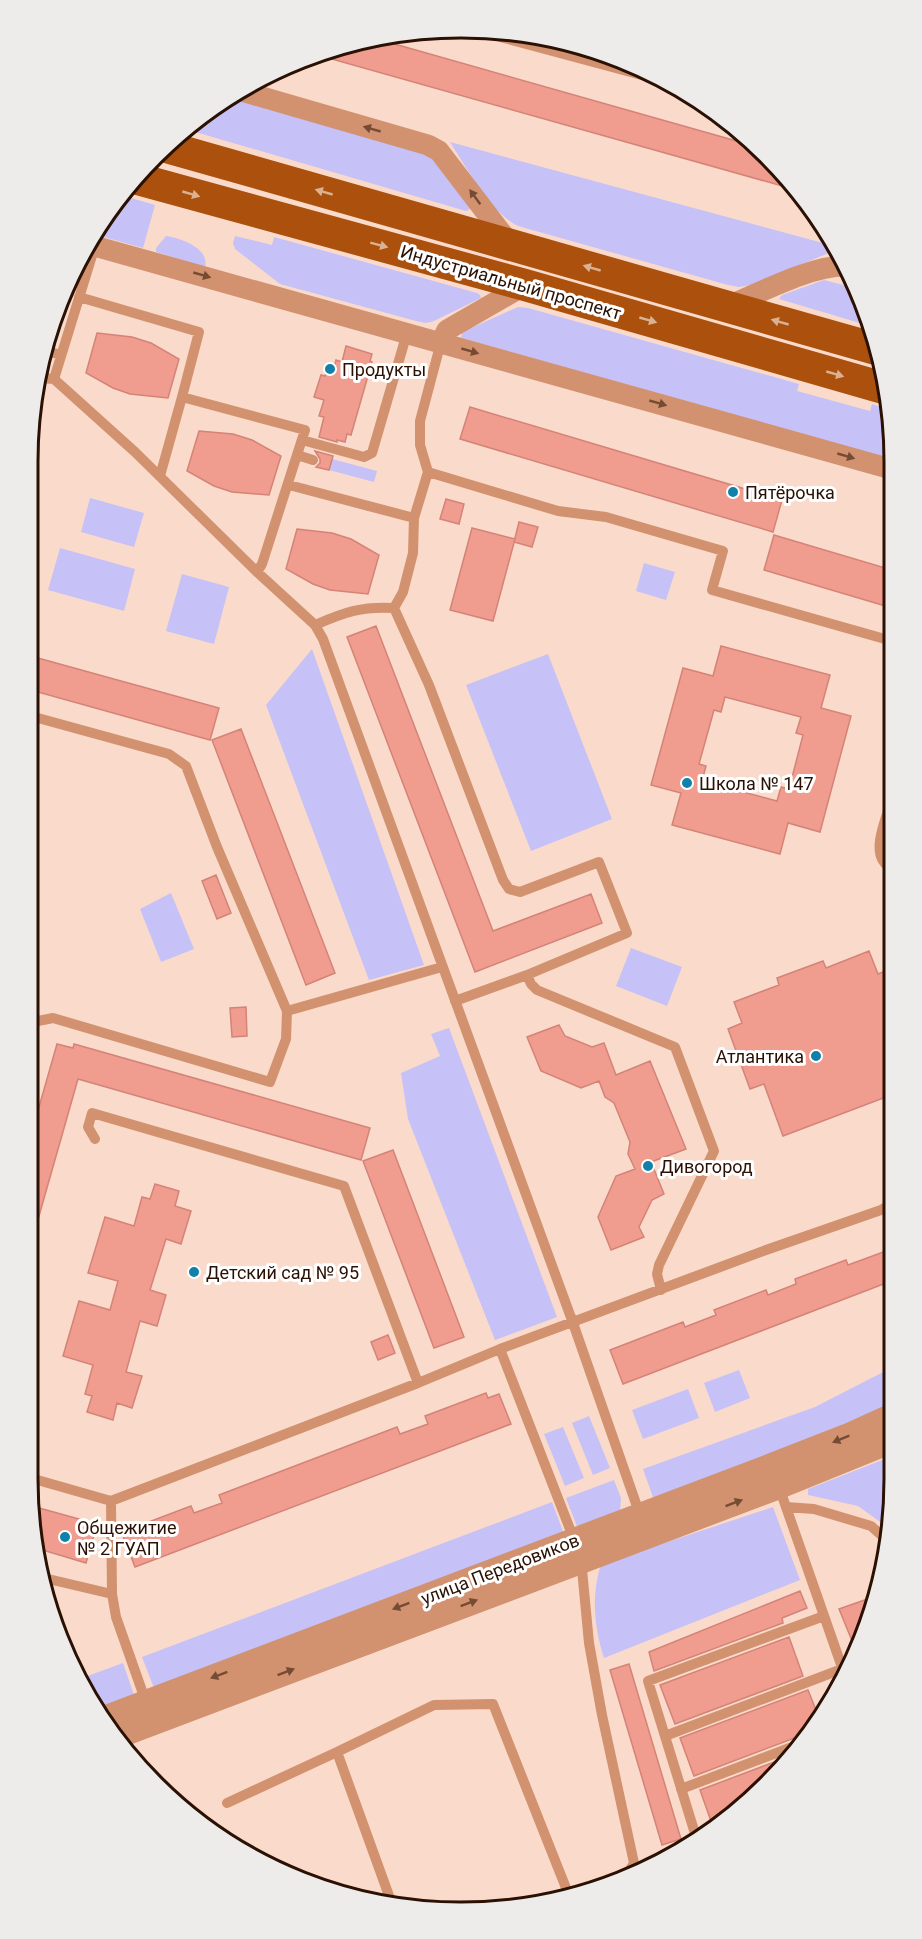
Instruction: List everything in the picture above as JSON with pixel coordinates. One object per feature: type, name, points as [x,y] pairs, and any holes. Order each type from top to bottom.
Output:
[{"type":"main road","name":"Индустриальный проспект","points":[[175,149],[869,347]]},
{"type":"main road","name":"Индустриальный проспект","points":[[144,181],[525,285],[877,386]]},
{"type":"street","name":"Индустриальный проспект","points":[[250,93],[428,145],[439,151],[510,244]]},
{"type":"street","points":[[96,246],[884,466]]},
{"type":"street","points":[[726,306],[816,270],[837,267]]},
{"type":"street","points":[[441,342],[447,330],[525,285]]},
{"type":"street","name":"улица Передовиков","points":[[779,1486],[851,1435],[884,1419]]},
{"type":"street","name":"улица Передовиков","points":[[112,1718],[150,1712],[578,1550],[644,1526],[779,1486],[884,1443]]},
{"type":"street","name":"улица Передовиков","points":[[122,1732],[150,1712]]},
{"type":"lane","points":[[515,41],[623,70]]},
{"type":"lane","points":[[54,379],[87,263]]},
{"type":"lane","points":[[79,297],[199,333],[160,476]]},
{"type":"lane","points":[[302,440],[364,457],[372,453],[407,333]]},
{"type":"lane","points":[[394,608],[403,592],[413,553],[414,518],[428,472],[420,445],[420,421],[441,342]]},
{"type":"lane","points":[[52,352],[61,355]]},
{"type":"lane","points":[[46,378],[54,379],[160,476],[257,572],[315,625],[327,649],[441,967],[573,1323],[644,1526]]},
{"type":"lane","points":[[183,397],[305,430],[289,485],[262,564],[257,572]]},
{"type":"lane","points":[[297,455],[313,460]]},
{"type":"lane","points":[[428,472],[558,511],[606,517],[723,551],[712,590],[884,639]]},
{"type":"lane","points":[[289,485],[414,518]]},
{"type":"lane","points":[[315,625],[344,613],[371,606],[394,608]]},
{"type":"lane","points":[[394,608],[429,685],[503,880],[509,889],[520,892],[599,862],[627,933],[526,975],[455,1001]]},
{"type":"lane","points":[[38,718],[169,754],[186,766],[217,847],[287,1011],[286,1039],[270,1082],[53,1018],[38,1021]]},
{"type":"lane","points":[[884,827],[878,848],[884,863]]},
{"type":"lane","points":[[287,1011],[441,967]]},
{"type":"lane","points":[[526,975],[537,990],[675,1047],[714,1151],[659,1265],[657,1274],[661,1290]]},
{"type":"lane","points":[[94,1139],[88,1127],[92,1113],[344,1186],[417,1383]]},
{"type":"lane","points":[[38,1480],[111,1501],[500,1349],[884,1208]]},
{"type":"lane","points":[[500,1349],[578,1550],[589,1643],[633,1865]]},
{"type":"lane","points":[[779,1486],[814,1509],[872,1526],[881,1534]]},
{"type":"lane","points":[[779,1486],[841,1665]]},
{"type":"lane","points":[[111,1501],[112,1594],[116,1617],[150,1712]]},
{"type":"lane","points":[[50,1579],[112,1594]]},
{"type":"lane","points":[[694,1831],[648,1681],[824,1616]]},
{"type":"lane","points":[[665,1736],[837,1673]]},
{"type":"lane","points":[[227,1803],[434,1705],[493,1704],[566,1888]]},
{"type":"lane","points":[[681,1789],[785,1750]]},
{"type":"lane","points":[[337,1752],[389,1895]]},
{"type":"shaded area","points":[[239,101],[422,153],[434,159],[470,206],[470,209],[466,211],[195,132]]},
{"type":"shaded area","points":[[450,142],[824,243],[830,253],[751,285],[739,287],[728,285],[518,226],[498,211],[471,176]]},
{"type":"shaded area","points":[[130,198],[155,205],[143,248],[102,237]]},
{"type":"shaded area","points":[[166,236],[179,239],[199,249],[205,260],[205,267],[156,252],[156,248]]},
{"type":"shaded area","points":[[235,236],[272,245],[274,237],[477,293],[481,298],[434,321],[426,323],[416,321],[280,284],[235,249],[233,243]]},
{"type":"shaded area","points":[[824,280],[846,286],[861,323],[779,299],[782,295]]},
{"type":"shaded area","points":[[518,307],[528,308],[799,384],[797,391],[870,411],[872,404],[881,407],[884,457],[461,338],[462,332]]},
{"type":"shaded area","points":[[332,459],[377,471],[374,482],[329,470]]},
{"type":"shaded area","points":[[90,498],[144,513],[134,547],[81,532]]},
{"type":"shaded area","points":[[60,548],[135,569],[124,611],[48,590]]},
{"type":"shaded area","points":[[644,563],[675,572],[666,600],[636,591]]},
{"type":"shaded area","points":[[182,574],[229,587],[214,644],[166,631]]},
{"type":"shaded area","points":[[312,649],[424,965],[369,980],[266,705]]},
{"type":"shaded area","points":[[548,654],[612,819],[531,851],[466,685]]},
{"type":"shaded area","points":[[171,893],[194,949],[161,962],[140,909]]},
{"type":"shaded area","points":[[631,948],[682,967],[667,1006],[616,986]]},
{"type":"shaded area","points":[[449,1028],[557,1317],[495,1340],[408,1119],[401,1073],[440,1056],[431,1034]]},
{"type":"shaded area","points":[[739,1370],[750,1398],[715,1412],[704,1383]]},
{"type":"shaded area","points":[[884,1372],[884,1409],[877,1413],[654,1500],[643,1469],[815,1407]]},
{"type":"shaded area","points":[[688,1389],[699,1418],[643,1439],[632,1410]]},
{"type":"shaded area","points":[[589,1416],[610,1468],[593,1475],[572,1423]]},
{"type":"shaded area","points":[[563,1427],[584,1478],[565,1486],[544,1434]]},
{"type":"shaded area","points":[[884,1459],[882,1523],[858,1506],[808,1495],[808,1489]]},
{"type":"shaded area","points":[[614,1480],[621,1498],[620,1513],[578,1529],[566,1498]]},
{"type":"shaded area","points":[[552,1502],[564,1534],[154,1688],[142,1657]]},
{"type":"shaded area","points":[[773,1507],[800,1580],[604,1658],[595,1611],[596,1587],[601,1564]]},
{"type":"shaded area","points":[[123,1663],[134,1695],[104,1706],[87,1676]]},
{"type":"building","points":[[393,43],[738,142],[782,186],[330,58]]},
{"type":"building","points":[[97,333],[132,337],[151,343],[179,359],[168,398],[130,394],[113,388],[86,373]]},
{"type":"building","points":[[346,346],[372,354],[370,361],[372,362],[351,435],[347,434],[345,442],[337,440],[337,442],[319,437],[324,417],[319,416],[324,400],[314,397],[321,375],[325,376],[328,366],[334,368],[336,360],[342,362]]},
{"type":"building","points":[[470,407],[782,500],[773,532],[460,439]]},
{"type":"building","points":[[199,431],[233,434],[252,440],[281,456],[269,495],[232,492],[214,486],[187,471]]},
{"type":"building","points":[[315,451],[333,456],[329,470],[316,467],[320,459]]},
{"type":"building","points":[[446,499],[464,504],[459,524],[440,519]]},
{"type":"building","points":[[519,522],[538,527],[532,547],[514,542]]},
{"type":"building","points":[[472,528],[515,539],[493,621],[450,610]]},
{"type":"building","points":[[297,529],[332,533],[351,539],[379,555],[368,594],[330,590],[313,584],[286,569]]},
{"type":"building","points":[[774,535],[884,568],[884,606],[764,570]]},
{"type":"building","points":[[376,626],[493,931],[591,894],[602,923],[475,972],[347,637]]},
{"type":"building","points":[[721,646],[830,675],[821,708],[851,716],[820,832],[788,823],[780,854],[672,825],[681,793],[651,785],[683,668],[713,676]],"holes":[[[725,697],[801,717],[796,733],[803,735],[789,789],[781,787],[777,801],[702,781],[706,766],[699,764],[714,710],[721,712]]]},
{"type":"building","points":[[38,658],[219,708],[210,740],[38,692]]},
{"type":"building","points":[[241,729],[335,973],[306,985],[212,740]]},
{"type":"building","points":[[216,875],[231,913],[217,919],[202,881]]},
{"type":"building","name":"Атлантика","points":[[869,951],[878,974],[884,972],[884,1098],[783,1136],[764,1084],[750,1089],[728,1029],[742,1023],[734,1002],[779,985],[777,978],[823,961],[826,968]]},
{"type":"building","points":[[246,1007],[247,1036],[232,1037],[230,1008]]},
{"type":"building","points":[[559,1025],[565,1036],[592,1047],[604,1043],[616,1075],[650,1061],[686,1149],[651,1162],[664,1194],[652,1200],[639,1227],[644,1237],[611,1250],[598,1217],[616,1176],[635,1169],[628,1154],[630,1142],[614,1103],[605,1097],[599,1081],[581,1088],[541,1071],[527,1037]]},
{"type":"building","points":[[57,1044],[73,1048],[74,1044],[370,1128],[361,1160],[78,1079],[38,1219],[38,1110]]},
{"type":"building","points":[[393,1150],[464,1337],[434,1348],[363,1161]]},
{"type":"building","points":[[155,1184],[179,1191],[175,1206],[191,1211],[181,1244],[166,1239],[150,1290],[166,1295],[157,1326],[140,1321],[126,1372],[142,1376],[132,1408],[117,1403],[113,1420],[87,1412],[92,1396],[85,1394],[93,1365],[63,1356],[79,1301],[110,1310],[118,1281],[88,1273],[105,1217],[134,1226],[142,1197],[150,1199]]},
{"type":"building","points":[[884,1252],[884,1284],[623,1384],[610,1350],[683,1322],[685,1327],[716,1315],[714,1310],[766,1290],[768,1295],[796,1284],[795,1279],[846,1260],[848,1265]]},
{"type":"building","points":[[388,1335],[395,1353],[378,1360],[371,1342]]},
{"type":"building","points":[[486,1393],[488,1398],[499,1394],[511,1424],[135,1567],[123,1536],[132,1533],[130,1529],[191,1506],[194,1513],[222,1503],[219,1495],[397,1427],[400,1434],[428,1424],[425,1416]]},
{"type":"building","name":"Общежитие № 2 ГУАП","points":[[38,1508],[97,1524],[86,1563],[44,1551]]},
{"type":"building","points":[[800,1591],[807,1608],[782,1618],[783,1623],[654,1671],[649,1652]]},
{"type":"building","points":[[867,1599],[852,1640],[839,1609]]},
{"type":"building","points":[[789,1637],[803,1676],[675,1724],[660,1685]]},
{"type":"building","points":[[629,1664],[681,1839],[662,1845],[610,1670]]},
{"type":"building","points":[[808,1690],[816,1709],[796,1737],[694,1776],[680,1738]]},
{"type":"building","points":[[774,1762],[740,1796],[711,1820],[700,1790]]},
{"type":"place","name":"Продукты","points":[[330,369]]},
{"type":"place","name":"Пятёрочка","points":[[733,492]]},
{"type":"place","name":"Школа № 147","points":[[687,783]]},
{"type":"place","name":"Атлантика","points":[[816,1056]]},
{"type":"place","name":"Дивогород","points":[[648,1166]]},
{"type":"place","name":"Детский сад № 95","points":[[194,1272]]},
{"type":"place","name":"Общежитие № 2 ГУАП","points":[[65,1537]]}]
